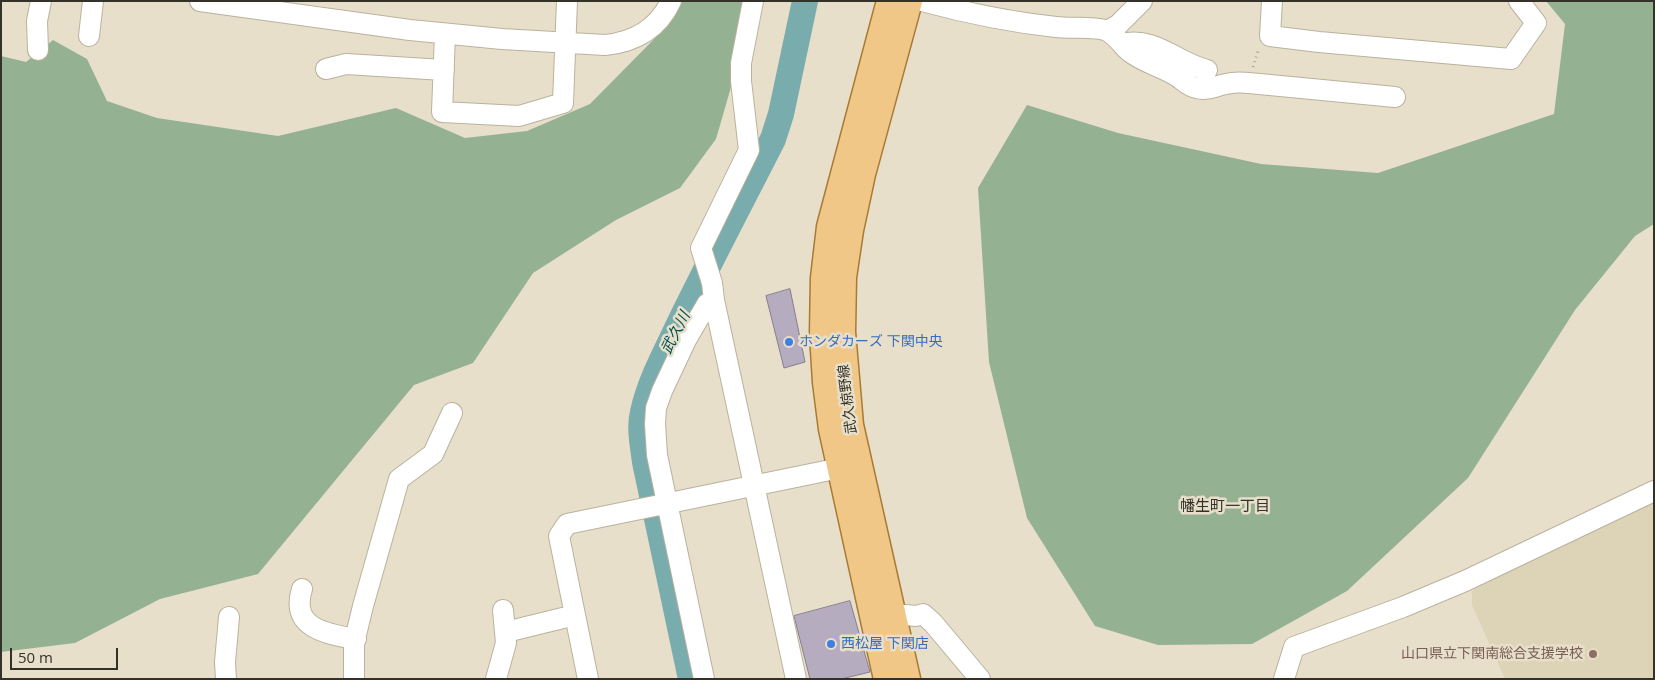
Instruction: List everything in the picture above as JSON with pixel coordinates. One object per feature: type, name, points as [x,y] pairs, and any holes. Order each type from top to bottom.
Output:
[{"type":"main road","name":"武久椋野線","points":[[887,679],[832,430],[823,334],[824,278],[830,227],[890,1]]},
{"type":"main road","name":"武久椋野線","points":[[907,679],[894,614],[850,425],[842,332],[843,277],[850,230],[862,174],[909,1]]},
{"type":"street","points":[[38,50],[38,21],[41,1]]},
{"type":"street","points":[[89,36],[93,1]]},
{"type":"street","points":[[200,1],[317,9],[445,34],[502,40],[605,45],[620,44],[652,28],[664,14],[671,1]]},
{"type":"street","points":[[445,34],[442,112],[519,116],[563,103],[567,1]]},
{"type":"street","points":[[754,1],[741,63],[741,81],[749,150],[701,248],[713,292],[796,679]]},
{"type":"street","points":[[922,1],[980,16],[1058,27],[1092,28],[1107,31],[1132,54],[1176,76],[1191,87],[1198,89],[1213,89],[1224,84],[1249,82],[1395,97]]},
{"type":"street","points":[[1107,31],[1118,25],[1142,1]]},
{"type":"street","points":[[1272,1],[1270,36],[1511,59],[1536,23],[1519,1]]},
{"type":"street","points":[[1122,44],[1137,42],[1152,45],[1196,67],[1207,70]]},
{"type":"street","points":[[326,68],[346,64],[444,70]]},
{"type":"street","points":[[704,679],[658,506],[654,438],[656,408],[662,391],[686,340],[713,292]]},
{"type":"street","points":[[354,679],[356,639],[362,606],[400,479],[433,454],[452,413]]},
{"type":"street","points":[[588,679],[559,536],[567,524],[840,468]]},
{"type":"street","points":[[1284,679],[1294,647],[1403,607],[1654,492]]},
{"type":"street","points":[[302,589],[299,601],[303,617],[319,630],[356,639]]},
{"type":"street","points":[[496,679],[506,643],[503,610]]},
{"type":"street","points":[[894,614],[916,616],[923,614],[933,623],[980,679]]},
{"type":"street","points":[[506,632],[575,615]]},
{"type":"street","points":[[226,679],[225,662],[229,617]]},
{"type":"path","points":[[1249,82],[1261,42],[1270,36]]},
{"type":"shaded area","points":[[1654,498],[1654,679],[1505,679],[1472,605],[1472,592],[1477,584]]},
{"type":"green space","points":[[682,1],[744,1],[743,34],[731,87],[716,139],[680,188],[616,220],[533,273],[473,363],[414,385],[258,574],[160,599],[75,643],[1,652],[1,56],[26,62],[53,40],[87,59],[107,101],[157,118],[278,136],[396,108],[465,138],[527,131],[590,104],[668,25]]},
{"type":"green space","points":[[1546,1],[1654,1],[1654,224],[1635,236],[1575,310],[1468,478],[1347,591],[1252,644],[1158,645],[1095,626],[1027,518],[989,362],[978,188],[1027,105],[1118,133],[1261,164],[1378,173],[1554,114],[1565,24]]},
{"type":"building","name":"ホンダカーズ 下関中央","points":[[790,289],[805,362],[784,368],[766,296]]},
{"type":"building","name":"西松屋 下関店","points":[[850,601],[870,672],[841,679],[810,679],[794,616]]},
{"type":"waterway","name":"武久川","points":[[691,679],[645,462],[642,418],[654,377],[773,139],[781,114],[805,1]]},
{"type":"place","name":"ホンダカーズ 下関中央","points":[[789,342]]},
{"type":"place","name":"西松屋 下関店","points":[[831,644]]},
{"type":"place","name":"山口県立下関南総合支援学校","points":[[1593,654]]},
{"type":"district","name":"幡生町一丁目","points":[[1225,507]]}]
